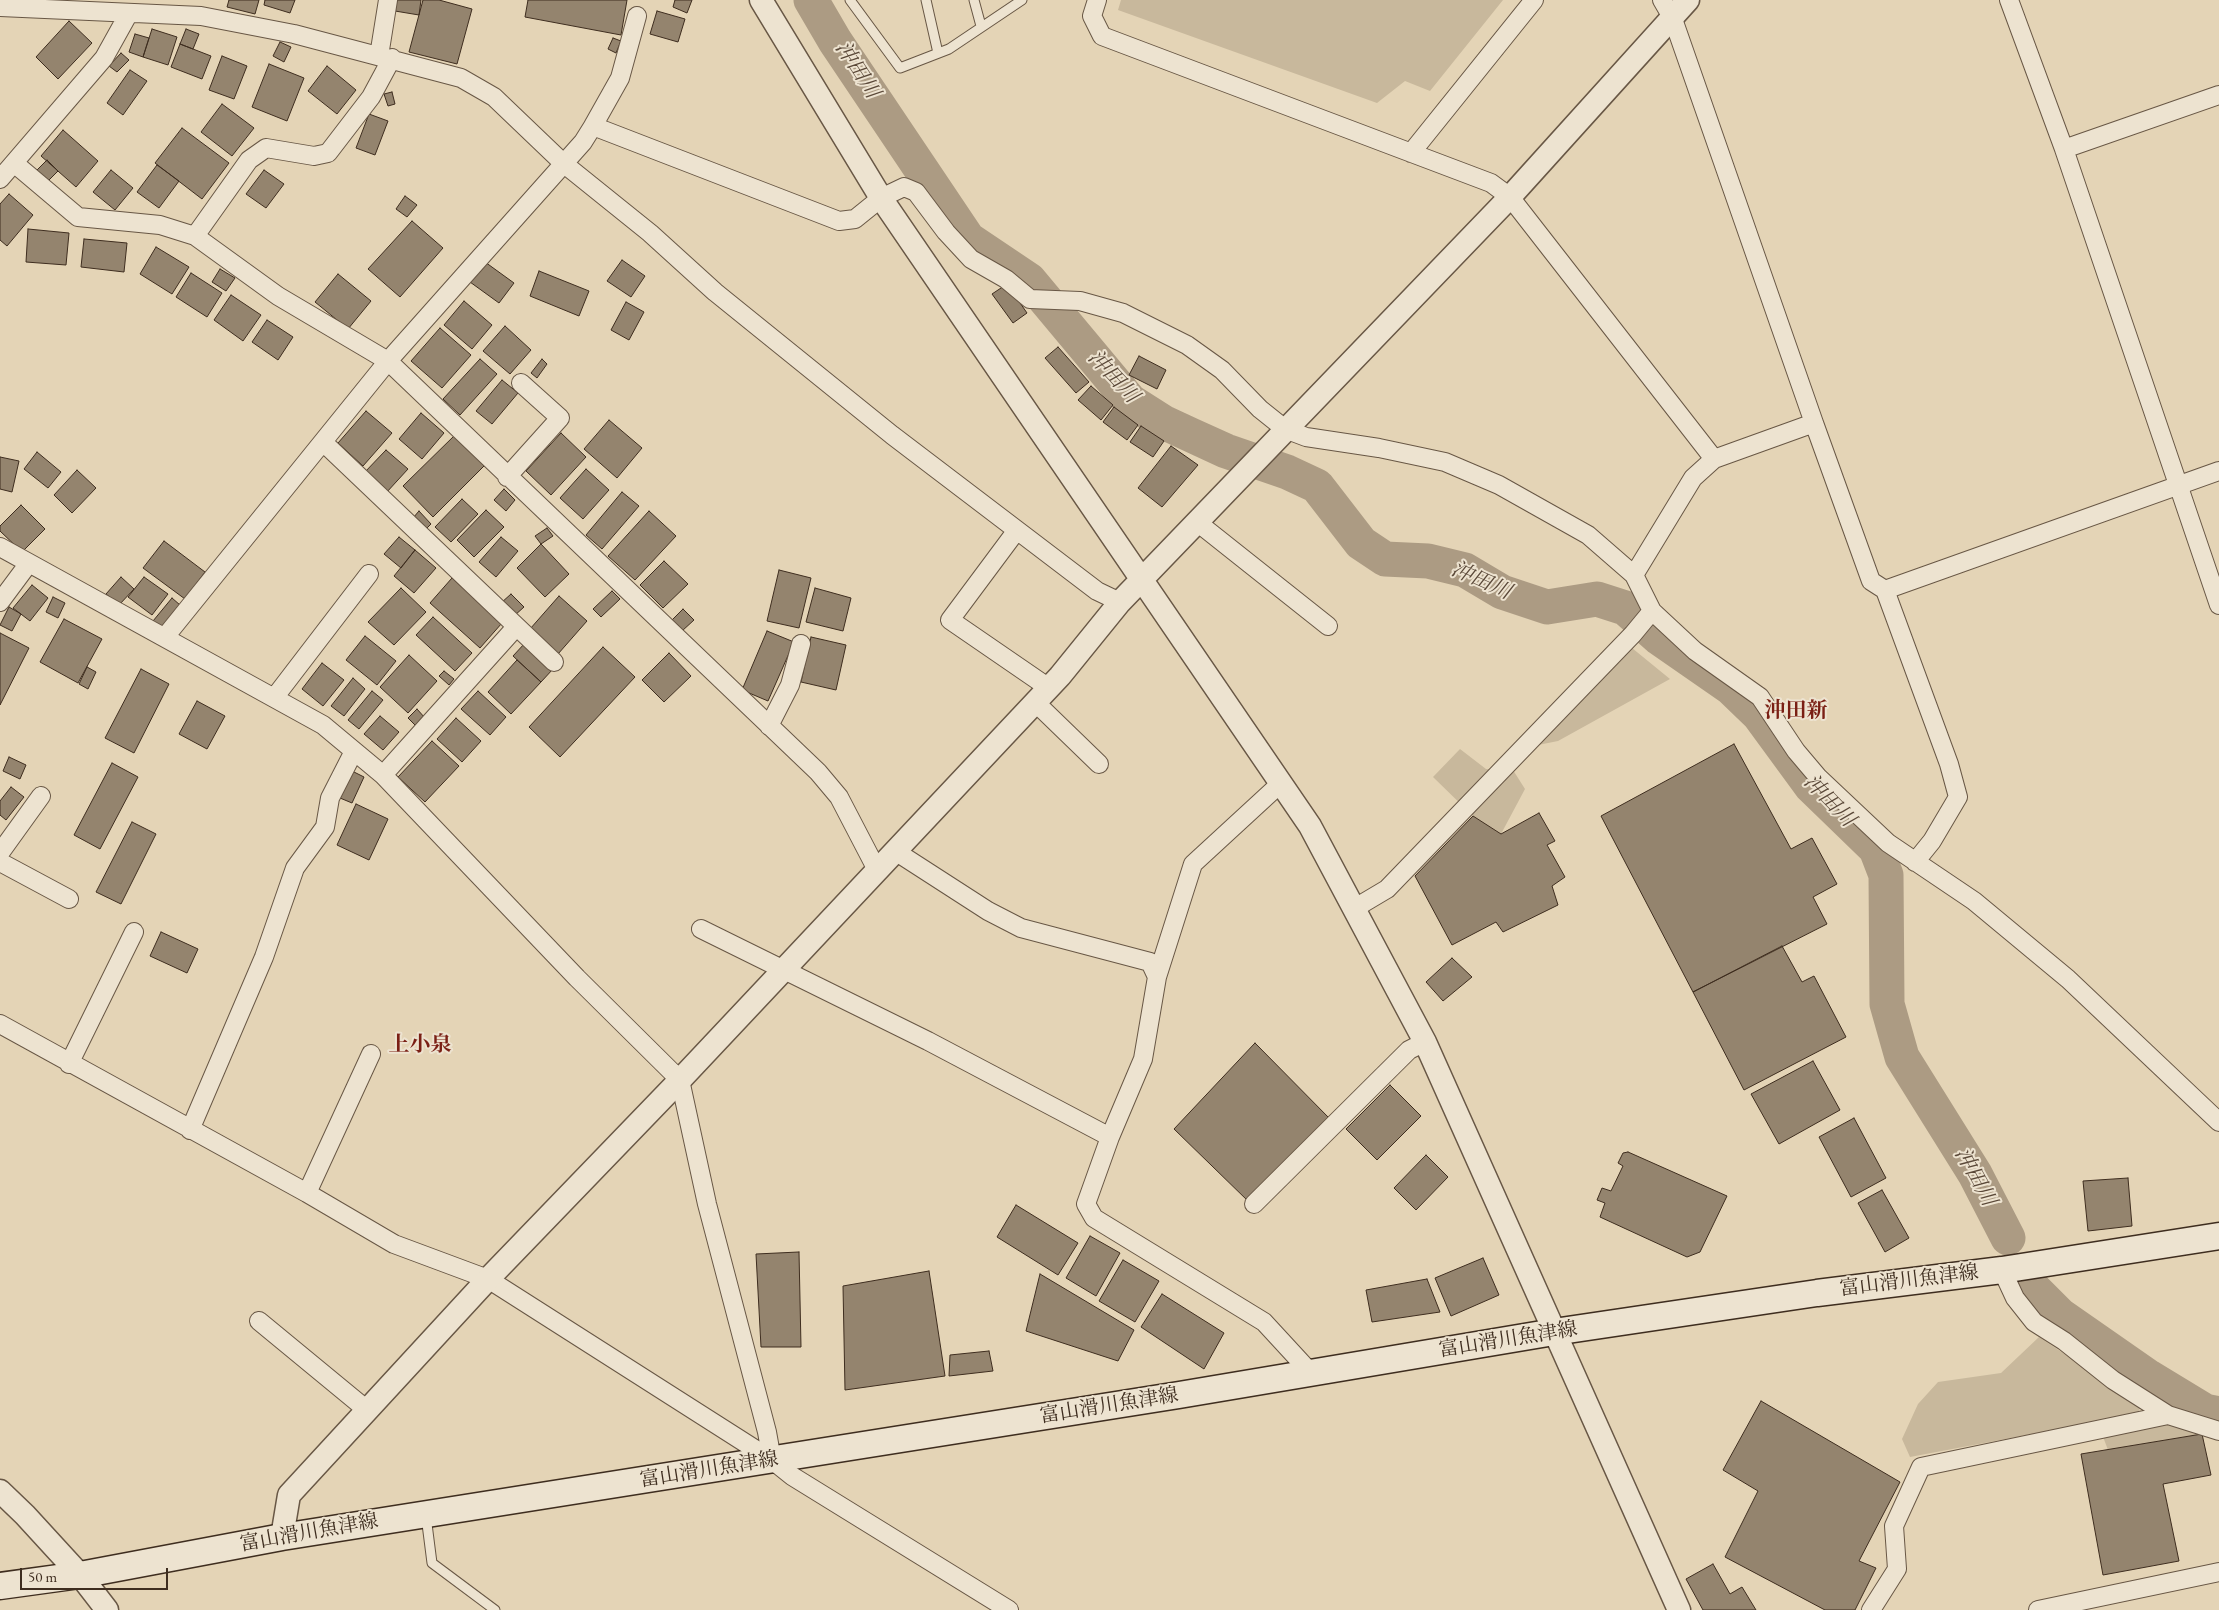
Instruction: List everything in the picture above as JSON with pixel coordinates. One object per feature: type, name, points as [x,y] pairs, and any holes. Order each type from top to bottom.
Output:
[{"type":"main road","name":"富山滑川魚津線","points":[[0,1586],[80,1575],[282,1537],[772,1460],[1554,1332],[1817,1293],[2002,1270],[2219,1236]]},
{"type":"street","points":[[195,236],[249,160],[266,148],[314,156],[328,153],[372,97],[386,57],[388,0]]},
{"type":"street","points":[[761,0],[881,198],[1310,826],[1425,1042],[1679,1610]]},
{"type":"street","points":[[1096,0],[1092,16],[1102,36],[1491,183],[1510,197],[1714,459]]},
{"type":"street","points":[[1410,153],[1534,0]]},
{"type":"street","points":[[282,1537],[289,1495],[488,1279],[680,1080],[1042,695],[1120,602],[1510,197],[1667,10],[1688,0]]},
{"type":"street","points":[[2010,0],[2064,149],[2219,605]]},
{"type":"street","points":[[0,7],[201,16],[294,34],[461,78],[494,97],[563,163],[650,233],[715,292],[870,417],[1098,591],[1120,602]]},
{"type":"street","points":[[1667,10],[1872,582],[1884,590],[1949,764],[1958,797],[1932,841],[1915,862]]},
{"type":"street","points":[[0,179],[104,58],[129,13]]},
{"type":"street","points":[[165,637],[388,362],[583,142],[620,78],[637,16]]},
{"type":"street","points":[[2064,149],[2219,96]]},
{"type":"street","points":[[593,126],[839,221],[855,219],[881,198],[904,187],[916,192],[946,232],[971,259],[1006,280],[1030,299],[1080,301],[1123,313],[1187,345],[1222,370],[1260,409],[1285,429],[1306,438],[1379,448],[1445,462],[1499,485],[1588,535],[1634,575],[1652,611],[1695,651],[1760,697],[1796,751],[1818,777],[1888,844],[1974,901],[2068,979],[2219,1122]]},
{"type":"street","points":[[14,163],[78,217],[160,225],[195,236],[278,296],[388,362],[818,772],[839,797],[877,870]]},
{"type":"street","points":[[507,477],[560,418],[522,383]]},
{"type":"street","points":[[1634,575],[1693,478],[1714,459],[1814,423]]},
{"type":"street","points":[[323,442],[554,662]]},
{"type":"street","points":[[1884,590],[2219,471]]},
{"type":"street","points":[[1197,522],[1328,626]]},
{"type":"street","points":[[1017,530],[950,620],[1042,695],[1099,764]]},
{"type":"street","points":[[0,547],[323,726],[354,750],[383,775],[577,978],[680,1080],[707,1204],[767,1432],[772,1460]]},
{"type":"street","points":[[0,602],[28,563]]},
{"type":"street","points":[[274,698],[369,574]]},
{"type":"street","points":[[1355,908],[1387,889],[1633,634],[1652,611]]},
{"type":"street","points":[[383,775],[516,627]]},
{"type":"street","points":[[769,726],[790,685],[801,644]]},
{"type":"street","points":[[190,1130],[264,957],[295,868],[325,827],[330,798],[354,750]]},
{"type":"street","points":[[1281,783],[1193,864],[1157,977],[1143,1060],[1110,1137],[1086,1204],[1094,1218],[1264,1322],[1311,1373]]},
{"type":"street","points":[[0,852],[41,796]]},
{"type":"street","points":[[896,851],[988,911],[1021,928],[1150,962],[1157,977]]},
{"type":"street","points":[[0,862],[69,899]]},
{"type":"street","points":[[701,929],[784,969],[1110,1137]]},
{"type":"street","points":[[69,1064],[134,932]]},
{"type":"street","points":[[0,1024],[69,1064],[307,1193],[394,1244],[488,1279],[772,1460],[792,1476],[983,1603],[1009,1610]]},
{"type":"street","points":[[1254,1204],[1409,1050],[1425,1042]]},
{"type":"street","points":[[307,1193],[371,1054]]},
{"type":"street","points":[[2002,1270],[2015,1298],[2034,1322],[2064,1341],[2113,1380],[2168,1415],[2219,1431]]},
{"type":"street","points":[[259,1321],[367,1410]]},
{"type":"street","points":[[1871,1610],[1897,1569],[1894,1526],[1921,1467],[2168,1415]]},
{"type":"street","points":[[0,1491],[25,1515],[80,1575],[107,1610]]},
{"type":"street","points":[[2038,1610],[2219,1572]]},
{"type":"lane","points":[[850,0],[900,68],[949,49],[1022,0]]},
{"type":"lane","points":[[926,0],[938,53]]},
{"type":"lane","points":[[974,0],[981,26]]},
{"type":"lane","points":[[425,1514],[432,1563],[494,1610]]},
{"type":"shaded area","points":[[1121,0],[1503,0],[1430,91],[1405,81],[1377,103],[1118,10]]},
{"type":"shaded area","points":[[1632,648],[1670,679],[1558,741],[1538,745]]},
{"type":"shaded area","points":[[1460,749],[1486,769],[1513,770],[1525,789],[1501,834],[1473,816],[1433,777]]},
{"type":"shaded area","points":[[2039,1337],[2141,1405],[2138,1414],[1910,1457],[1902,1439],[1918,1404],[1938,1382],[2001,1373]]},
{"type":"shaded area","points":[[2166,1421],[2202,1434],[2108,1450],[2102,1434]]},
{"type":"building","points":[[229,0],[259,0],[255,14],[227,7]]},
{"type":"building","points":[[265,0],[295,0],[290,13],[264,5]]},
{"type":"building","points":[[397,0],[421,0],[419,15],[395,11]]},
{"type":"building","points":[[423,0],[439,0],[472,9],[457,64],[409,52]]},
{"type":"building","points":[[528,0],[627,0],[621,35],[525,17]]},
{"type":"building","points":[[675,0],[692,0],[687,13],[673,7]]},
{"type":"building","points":[[657,11],[685,19],[678,42],[650,34]]},
{"type":"building","points":[[69,21],[92,43],[58,79],[36,57]]},
{"type":"building","points":[[152,29],[177,37],[168,65],[143,57]]},
{"type":"building","points":[[186,29],[199,34],[193,49],[180,44]]},
{"type":"building","points":[[135,34],[149,38],[143,57],[129,52]]},
{"type":"building","points":[[613,38],[621,41],[616,53],[608,49]]},
{"type":"building","points":[[280,42],[291,47],[284,62],[273,56]]},
{"type":"building","points":[[180,44],[211,56],[202,79],[171,67]]},
{"type":"building","points":[[121,53],[129,60],[117,72],[109,66]]},
{"type":"building","points":[[222,56],[247,66],[234,99],[209,90]]},
{"type":"building","points":[[269,64],[304,78],[287,121],[252,107]]},
{"type":"building","points":[[327,66],[356,90],[337,114],[308,91]]},
{"type":"building","points":[[130,70],[147,81],[123,115],[107,103]]},
{"type":"building","points":[[392,92],[395,104],[388,106],[384,94]]},
{"type":"building","points":[[222,104],[254,128],[232,156],[201,132]]},
{"type":"building","points":[[369,114],[388,121],[375,155],[356,148]]},
{"type":"building","points":[[182,128],[229,163],[202,199],[155,163]]},
{"type":"building","points":[[63,130],[98,161],[76,187],[41,156]]},
{"type":"building","points":[[47,160],[58,171],[48,181],[37,170]]},
{"type":"building","points":[[157,165],[179,181],[159,208],[137,192]]},
{"type":"building","points":[[111,170],[133,188],[115,210],[93,192]]},
{"type":"building","points":[[264,170],[284,184],[266,208],[246,194]]},
{"type":"building","points":[[9,194],[33,215],[7,246],[0,240],[0,204]]},
{"type":"building","points":[[405,196],[417,205],[407,217],[396,209]]},
{"type":"building","points":[[412,221],[443,248],[400,297],[368,269]]},
{"type":"building","points":[[28,229],[69,233],[66,265],[26,262]]},
{"type":"building","points":[[84,239],[127,243],[124,272],[81,267]]},
{"type":"building","points":[[156,247],[189,267],[172,294],[140,274]]},
{"type":"building","points":[[622,260],[645,276],[631,297],[607,281]]},
{"type":"building","points":[[485,262],[514,283],[499,303],[470,282]]},
{"type":"building","points":[[220,269],[235,278],[226,291],[212,282]]},
{"type":"building","points":[[539,271],[589,291],[579,316],[530,296]]},
{"type":"building","points":[[191,273],[222,293],[207,317],[176,297]]},
{"type":"building","points":[[338,274],[371,301],[348,329],[315,302]]},
{"type":"building","points":[[1007,284],[1027,313],[1013,323],[992,294]]},
{"type":"building","points":[[231,295],[261,315],[243,341],[214,320]]},
{"type":"building","points":[[464,301],[492,325],[472,349],[444,325]]},
{"type":"building","points":[[626,302],[644,312],[629,340],[611,330]]},
{"type":"building","points":[[267,320],[293,337],[278,360],[252,342]]},
{"type":"building","points":[[505,326],[531,350],[510,374],[483,351]]},
{"type":"building","points":[[440,328],[471,355],[442,388],[411,361]]},
{"type":"building","points":[[1058,347],[1089,382],[1076,393],[1045,358]]},
{"type":"building","points":[[1139,356],[1166,370],[1157,389],[1129,375]]},
{"type":"building","points":[[480,359],[497,374],[460,415],[443,399]]},
{"type":"building","points":[[542,359],[547,364],[537,378],[531,373]]},
{"type":"building","points":[[502,380],[518,393],[492,424],[476,411]]},
{"type":"building","points":[[1091,386],[1113,405],[1101,420],[1078,400]]},
{"type":"building","points":[[1114,407],[1138,425],[1127,440],[1103,422]]},
{"type":"building","points":[[366,411],[392,433],[363,466],[338,443]]},
{"type":"building","points":[[421,413],[444,433],[422,459],[399,439]]},
{"type":"building","points":[[609,420],[642,448],[617,478],[584,449]]},
{"type":"building","points":[[1141,426],[1164,441],[1153,457],[1130,442]]},
{"type":"building","points":[[561,433],[586,457],[551,495],[526,471]]},
{"type":"building","points":[[455,435],[485,465],[433,517],[403,486]]},
{"type":"building","points":[[1171,446],[1198,465],[1162,507],[1138,488]]},
{"type":"building","points":[[386,450],[408,469],[386,493],[364,473]]},
{"type":"building","points":[[37,452],[61,472],[48,488],[24,469]]},
{"type":"building","points":[[0,457],[19,461],[12,492],[0,489]]},
{"type":"building","points":[[586,469],[609,490],[583,519],[560,498]]},
{"type":"building","points":[[77,470],[96,488],[72,513],[54,495]]},
{"type":"building","points":[[504,489],[515,500],[506,511],[494,500]]},
{"type":"building","points":[[622,492],[639,506],[602,549],[586,535]]},
{"type":"building","points":[[462,499],[478,514],[451,542],[435,527]]},
{"type":"building","points":[[21,505],[45,529],[22,552],[0,531],[0,526]]},
{"type":"building","points":[[486,510],[504,527],[474,557],[457,540]]},
{"type":"building","points":[[419,511],[431,524],[425,530],[413,518]]},
{"type":"building","points":[[649,511],[676,536],[635,580],[608,556]]},
{"type":"building","points":[[547,528],[553,536],[541,544],[535,536]]},
{"type":"building","points":[[399,537],[415,550],[401,568],[384,554]]},
{"type":"building","points":[[501,537],[518,551],[496,577],[479,562]]},
{"type":"building","points":[[164,541],[205,572],[185,599],[143,568]]},
{"type":"building","points":[[541,544],[569,574],[545,597],[517,568]]},
{"type":"building","points":[[415,550],[436,568],[414,593],[394,576]]},
{"type":"building","points":[[664,561],[688,584],[663,608],[640,585]]},
{"type":"building","points":[[779,570],[811,578],[799,628],[767,621]]},
{"type":"building","points":[[121,577],[134,589],[119,605],[106,594]]},
{"type":"building","points":[[144,577],[168,594],[152,615],[128,597]]},
{"type":"building","points":[[452,578],[502,623],[480,648],[430,603]]},
{"type":"building","points":[[32,585],[48,598],[30,621],[13,608]]},
{"type":"building","points":[[401,588],[426,612],[394,645],[368,622]]},
{"type":"building","points":[[815,588],[851,598],[843,631],[806,622]]},
{"type":"building","points":[[612,591],[620,599],[601,617],[593,609]]},
{"type":"building","points":[[511,594],[524,607],[514,616],[501,603]]},
{"type":"building","points":[[559,596],[587,621],[558,654],[530,629]]},
{"type":"building","points":[[53,597],[65,603],[58,618],[46,612]]},
{"type":"building","points":[[172,598],[180,605],[161,628],[153,621]]},
{"type":"building","points":[[9,607],[21,614],[12,631],[0,625]]},
{"type":"building","points":[[683,609],[694,620],[682,631],[672,620]]},
{"type":"building","points":[[433,617],[472,653],[455,671],[416,635]]},
{"type":"building","points":[[64,619],[102,639],[78,683],[40,662]]},
{"type":"building","points":[[767,631],[794,642],[768,701],[742,690]]},
{"type":"building","points":[[0,633],[29,648],[0,705]]},
{"type":"building","points":[[365,636],[396,661],[377,685],[346,660]]},
{"type":"building","points":[[811,637],[846,645],[836,690],[801,682]]},
{"type":"building","points":[[525,643],[553,669],[541,682],[513,656]]},
{"type":"building","points":[[603,647],[635,677],[560,757],[529,727]]},
{"type":"building","points":[[669,653],[691,676],[664,702],[642,680]]},
{"type":"building","points":[[409,655],[437,681],[408,713],[380,687]]},
{"type":"building","points":[[517,660],[541,682],[511,714],[488,692]]},
{"type":"building","points":[[322,663],[344,680],[323,706],[302,689]]},
{"type":"building","points":[[87,667],[96,672],[88,689],[79,684]]},
{"type":"building","points":[[141,669],[169,684],[134,753],[105,738]]},
{"type":"building","points":[[444,671],[454,679],[449,685],[439,676]]},
{"type":"building","points":[[353,678],[365,689],[344,716],[331,706]]},
{"type":"building","points":[[372,691],[383,700],[359,729],[348,720]]},
{"type":"building","points":[[478,691],[506,717],[490,735],[461,709]]},
{"type":"building","points":[[197,701],[225,716],[207,749],[179,734]]},
{"type":"building","points":[[417,709],[425,718],[416,726],[408,718]]},
{"type":"building","points":[[380,716],[399,732],[383,750],[364,734]]},
{"type":"building","points":[[456,718],[481,741],[462,762],[437,739]]},
{"type":"building","points":[[432,741],[459,766],[425,802],[398,777]]},
{"type":"building","points":[[1734,744],[1791,849],[1812,838],[1837,884],[1813,897],[1827,924],[1693,992],[1601,816]]},
{"type":"building","points":[[9,757],[26,765],[20,779],[3,771]]},
{"type":"building","points":[[112,763],[138,777],[100,849],[74,835]]},
{"type":"building","points":[[352,771],[364,777],[352,803],[340,798]]},
{"type":"building","points":[[11,787],[24,797],[6,820],[0,815],[0,801]]},
{"type":"building","points":[[356,804],[388,819],[369,860],[337,845]]},
{"type":"building","points":[[1539,813],[1555,841],[1547,845],[1565,877],[1552,886],[1558,905],[1503,932],[1496,922],[1452,945],[1415,876],[1473,816],[1501,834]]},
{"type":"building","points":[[132,822],[156,834],[121,904],[96,892]]},
{"type":"building","points":[[161,932],[198,949],[187,973],[150,956]]},
{"type":"building","points":[[1782,946],[1802,982],[1814,976],[1846,1037],[1744,1090],[1693,992]]},
{"type":"building","points":[[1452,958],[1472,977],[1443,1001],[1426,982]]},
{"type":"building","points":[[1255,1043],[1331,1120],[1249,1202],[1174,1129]]},
{"type":"building","points":[[1813,1061],[1840,1110],[1779,1144],[1751,1094]]},
{"type":"building","points":[[1390,1085],[1421,1116],[1377,1160],[1346,1129]]},
{"type":"building","points":[[1854,1118],[1886,1178],[1851,1197],[1819,1137]]},
{"type":"building","points":[[1628,1152],[1727,1196],[1700,1252],[1687,1257],[1600,1217],[1605,1203],[1597,1200],[1602,1188],[1611,1191],[1623,1166],[1618,1163],[1623,1153]]},
{"type":"building","points":[[1426,1155],[1448,1177],[1416,1210],[1394,1188]]},
{"type":"building","points":[[2128,1178],[2132,1226],[2088,1231],[2083,1181]]},
{"type":"building","points":[[1882,1190],[1909,1238],[1885,1252],[1858,1203]]},
{"type":"building","points":[[1016,1205],[1078,1243],[1058,1275],[997,1237]]},
{"type":"building","points":[[1090,1236],[1120,1253],[1096,1296],[1066,1278]]},
{"type":"building","points":[[799,1252],[801,1347],[761,1347],[756,1254]]},
{"type":"building","points":[[1483,1258],[1499,1295],[1451,1316],[1435,1278]]},
{"type":"building","points":[[1123,1260],[1159,1281],[1135,1322],[1099,1301]]},
{"type":"building","points":[[929,1271],[945,1376],[845,1390],[843,1286]]},
{"type":"building","points":[[1040,1274],[1134,1330],[1118,1361],[1026,1331]]},
{"type":"building","points":[[1427,1279],[1440,1312],[1372,1322],[1366,1290]]},
{"type":"building","points":[[1162,1294],[1224,1333],[1204,1369],[1141,1327]]},
{"type":"building","points":[[989,1351],[993,1371],[949,1376],[950,1355]]},
{"type":"building","points":[[1761,1401],[1900,1482],[1859,1561],[1876,1568],[1855,1610],[1825,1610],[1725,1557],[1758,1491],[1723,1470]]},
{"type":"building","points":[[2202,1434],[2211,1475],[2163,1484],[2179,1561],[2103,1575],[2081,1454]]},
{"type":"building","points":[[1713,1564],[1730,1594],[1742,1587],[1756,1610],[1703,1610],[1686,1579]]},
{"type":"waterway","name":"沖田川","points":[[811,0],[835,41],[968,239],[1029,280],[1130,401],[1163,422],[1226,451],[1287,472],[1317,486],[1361,543],[1385,559],[1428,561],[1465,570],[1502,592],[1547,607],[1597,599],[1625,608],[1659,638],[1731,688],[1759,715],[1811,786],[1876,849],[1886,875],[1887,1004],[1902,1057],[1975,1174],[2008,1238]]},
{"type":"waterway","name":"沖田川","points":[[2032,1287],[2060,1315],[2149,1377],[2205,1411],[2219,1414]]},
{"type":"district","name":"沖田新","points":[[1796,711]]},
{"type":"district","name":"上小泉","points":[[420,1045]]}]
